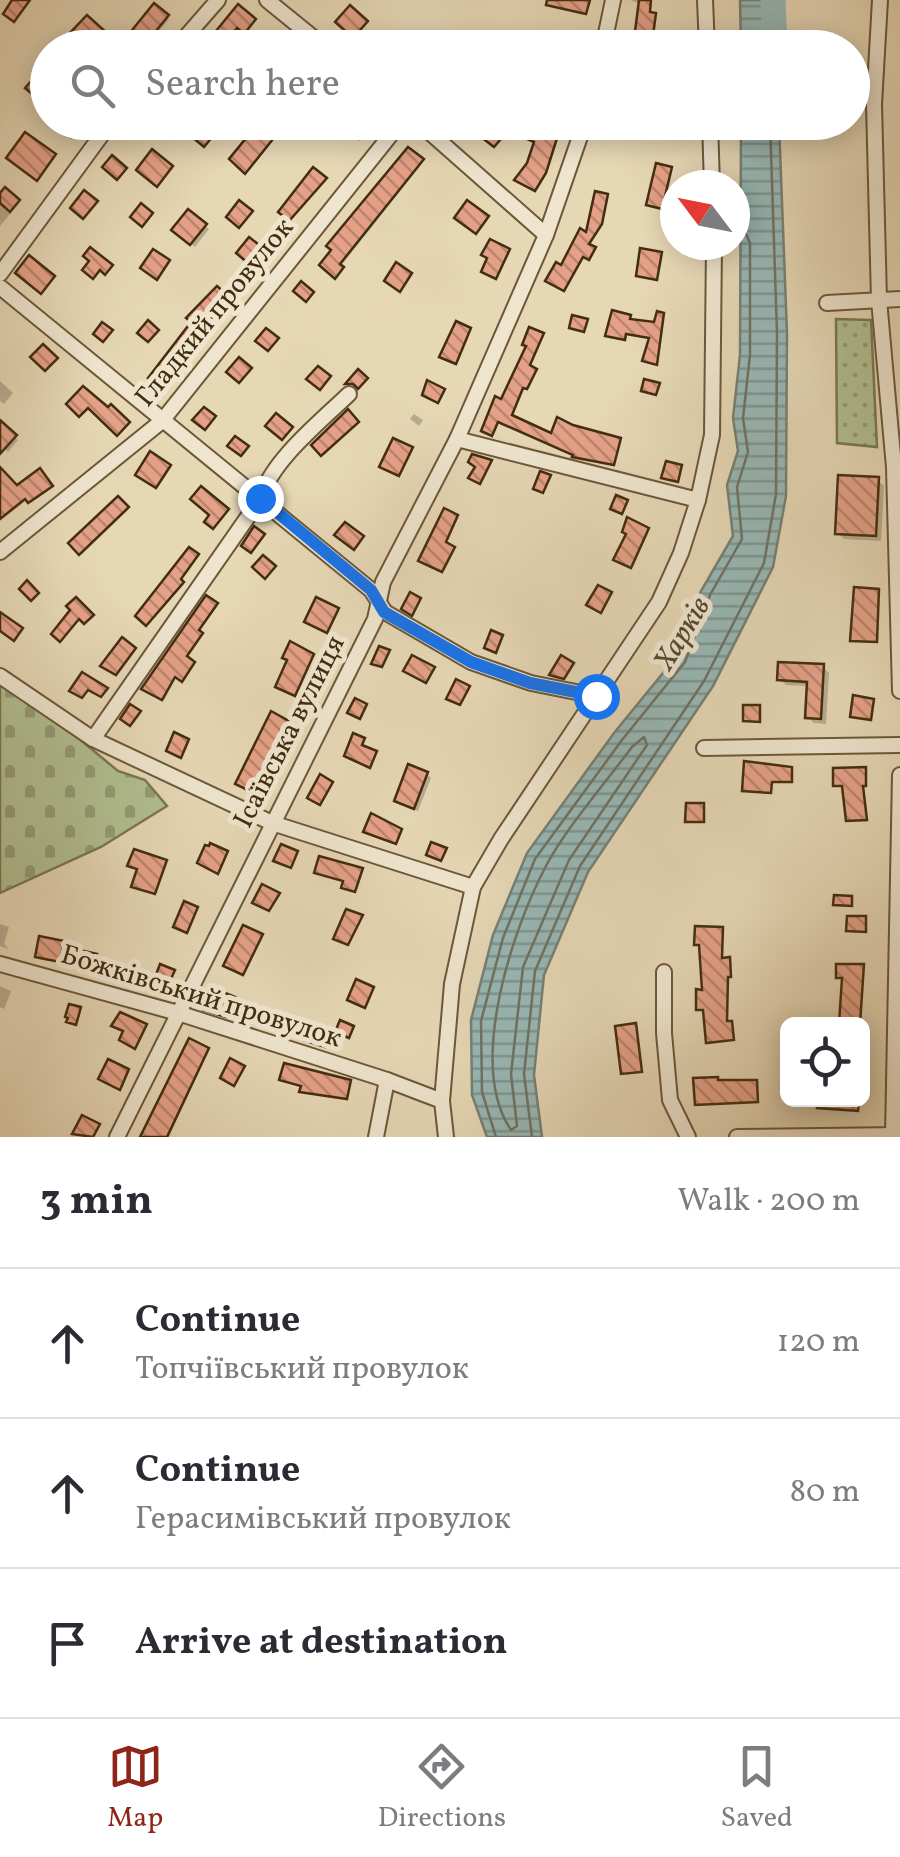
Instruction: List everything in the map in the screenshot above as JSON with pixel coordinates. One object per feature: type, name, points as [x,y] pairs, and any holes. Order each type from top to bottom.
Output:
[{"type":"street","points":[[192,30],[218,0]]},
{"type":"street","points":[[266,0],[304,30]]},
{"type":"street","points":[[607,30],[613,0]]},
{"type":"street","points":[[705,0],[706,30]]},
{"type":"street","points":[[880,0],[874,104],[879,300],[894,467],[900,691]]},
{"type":"street","points":[[0,274],[97,140]]},
{"type":"street","name":"Гладкий провулок","points":[[0,552],[162,421],[387,140]]},
{"type":"street","points":[[438,140],[546,235]]},
{"type":"street","name":"Ісаївська вулиця","points":[[118,1137],[375,619],[383,582],[457,439],[546,235],[578,140]]},
{"type":"street","points":[[711,140],[712,170]]},
{"type":"street","points":[[446,1137],[442,1101],[452,984],[474,888],[501,840],[659,602],[681,553],[698,500],[712,435],[714,260]]},
{"type":"street","points":[[0,287],[371,590],[384,612],[471,662],[530,683],[596,696]]},
{"type":"street","points":[[827,302],[900,299]]},
{"type":"street","points":[[92,739],[260,498],[264,486],[299,442],[349,394]]},
{"type":"street","points":[[457,439],[698,500]]},
{"type":"street","points":[[0,676],[92,739],[272,824],[474,888]]},
{"type":"street","points":[[704,748],[900,745]]},
{"type":"street","points":[[737,1137],[896,1135],[900,775]]},
{"type":"street","name":"Божківський провулок","points":[[0,964],[178,1013],[442,1101]]},
{"type":"street","points":[[664,972],[670,1100],[688,1137]]},
{"type":"street","points":[[376,1137],[387,1080]]},
{"type":"green space","points":[[836,319],[871,320],[877,447],[837,443]]},
{"type":"green space","points":[[0,680],[42,708],[118,771],[145,780],[167,806],[101,847],[0,893]]},
{"type":"water","points":[[740,0],[772,0],[774,30],[741,30]]},
{"type":"water","points":[[741,140],[780,140],[787,333],[786,496],[773,567],[713,686],[588,872],[544,975],[534,1075],[542,1137],[487,1137],[472,1095],[471,1020],[493,935],[527,853],[614,733],[676,657],[701,591],[733,536],[727,485],[738,451],[733,418],[740,355],[740,260],[750,260],[750,170],[741,170]]},
{"type":"building","points":[[12,0],[30,0],[14,22],[3,14]]},
{"type":"building","points":[[547,0],[590,0],[586,14],[546,5]]},
{"type":"building","points":[[639,0],[651,0],[650,12],[656,13],[654,30],[635,30]]},
{"type":"building","points":[[154,3],[169,15],[157,30],[132,30]]},
{"type":"building","points":[[238,4],[256,19],[247,30],[217,30]]},
{"type":"building","points":[[350,5],[368,21],[360,30],[344,30],[335,22]]},
{"type":"building","points":[[87,15],[104,30],[73,30]]},
{"type":"building","points":[[25,132],[30,140],[56,154],[37,181],[6,158]]},
{"type":"building","points":[[245,140],[272,140],[245,174],[229,159]]},
{"type":"building","points":[[530,140],[556,140],[546,173],[535,191],[514,180],[527,163],[534,142]]},
{"type":"building","points":[[408,147],[424,159],[340,264],[344,267],[335,279],[319,265],[331,250],[326,246]]},
{"type":"building","points":[[152,149],[173,166],[157,187],[136,170]]},
{"type":"building","points":[[112,155],[127,168],[117,180],[102,167]]},
{"type":"building","points":[[656,163],[672,167],[660,170],[660,208],[646,205]]},
{"type":"building","points":[[313,167],[327,178],[289,221],[278,212]]},
{"type":"building","points":[[5,187],[20,200],[10,212],[0,203]]},
{"type":"building","points":[[84,190],[98,201],[83,219],[70,208]]},
{"type":"building","points":[[595,191],[608,194],[602,224],[589,244],[596,247],[589,260],[583,257],[564,291],[545,281],[556,262],[561,265],[580,228],[586,232]]},
{"type":"building","points":[[239,200],[253,211],[239,228],[226,217]]},
{"type":"building","points":[[467,200],[489,216],[476,234],[454,218]]},
{"type":"building","points":[[141,203],[153,213],[142,227],[130,217]]},
{"type":"building","points":[[188,209],[207,224],[190,245],[171,230]]},
{"type":"building","points":[[249,237],[263,248],[250,265],[236,253]]},
{"type":"building","points":[[490,239],[510,249],[496,279],[481,272],[487,258],[481,255]]},
{"type":"building","points":[[90,247],[113,265],[105,275],[100,270],[93,279],[82,270],[89,261],[83,256]]},
{"type":"building","points":[[640,248],[660,252],[657,280],[636,276]]},
{"type":"building","points":[[153,249],[170,260],[157,280],[140,268]]},
{"type":"building","points":[[29,255],[55,276],[41,294],[15,273]]},
{"type":"building","points":[[396,262],[412,273],[400,292],[384,281]]},
{"type":"building","points":[[301,281],[314,292],[306,302],[293,291]]},
{"type":"building","points":[[217,286],[230,297],[194,338],[197,341],[177,365],[181,369],[164,391],[148,378],[191,322],[186,318]]},
{"type":"building","points":[[612,310],[631,315],[630,319],[654,322],[657,311],[664,313],[657,365],[642,361],[649,338],[626,334],[625,340],[605,336]]},
{"type":"building","points":[[572,315],[588,319],[584,332],[569,328]]},
{"type":"building","points":[[148,320],[159,330],[148,342],[137,333]]},
{"type":"building","points":[[456,321],[471,328],[456,364],[439,357]]},
{"type":"building","points":[[102,322],[113,330],[103,342],[93,334]]},
{"type":"building","points":[[529,327],[544,333],[530,365],[537,369],[527,389],[523,388],[512,415],[551,433],[557,417],[621,438],[614,465],[572,457],[498,422],[492,436],[481,431],[495,396],[501,399],[526,346],[522,345]]},
{"type":"building","points":[[266,328],[279,338],[268,351],[255,341]]},
{"type":"building","points":[[43,344],[58,358],[45,371],[30,357]]},
{"type":"building","points":[[239,357],[252,368],[239,383],[226,372]]},
{"type":"building","points":[[318,366],[331,376],[320,390],[306,379]]},
{"type":"building","points":[[358,369],[368,378],[358,389],[345,384]]},
{"type":"building","points":[[644,379],[660,383],[656,395],[641,391]]},
{"type":"building","points":[[427,380],[445,389],[438,403],[422,395]]},
{"type":"building","points":[[83,386],[130,422],[117,436],[88,408],[79,417],[66,404]]},
{"type":"building","points":[[204,407],[216,416],[205,430],[192,420]]},
{"type":"building","points":[[348,409],[359,422],[321,456],[311,445]]},
{"type":"building","points":[[276,413],[293,427],[282,440],[265,426]]},
{"type":"building","points":[[0,420],[17,435],[0,454]]},
{"type":"building","points":[[235,436],[249,446],[241,456],[227,446]]},
{"type":"building","points":[[393,438],[413,447],[399,476],[379,467]]},
{"type":"building","points":[[150,451],[171,465],[156,488],[135,475]]},
{"type":"building","points":[[472,454],[492,460],[480,484],[468,478],[475,467],[468,462]]},
{"type":"building","points":[[666,461],[682,465],[678,482],[661,478]]},
{"type":"building","points":[[0,467],[17,485],[40,468],[53,486],[28,503],[25,499],[0,519]]},
{"type":"building","points":[[540,471],[551,475],[543,493],[533,489]]},
{"type":"building","points":[[838,475],[879,477],[876,536],[835,534]]},
{"type":"building","points":[[201,486],[229,509],[213,529],[204,522],[209,515],[190,499]]},
{"type":"building","points":[[616,495],[628,500],[622,514],[610,509]]},
{"type":"building","points":[[118,496],[129,507],[79,555],[68,543]]},
{"type":"building","points":[[444,508],[458,515],[446,542],[455,547],[442,572],[418,561]]},
{"type":"building","points":[[627,517],[649,528],[631,568],[613,560],[626,534],[622,532]]},
{"type":"building","points":[[345,522],[364,536],[354,550],[334,535]]},
{"type":"building","points":[[254,526],[265,534],[251,553],[241,546]]},
{"type":"building","points":[[189,547],[199,554],[181,579],[184,582],[146,626],[135,616]]},
{"type":"building","points":[[263,555],[276,566],[265,579],[252,567]]},
{"type":"building","points":[[27,580],[39,593],[31,601],[19,589]]},
{"type":"building","points":[[598,585],[612,592],[601,613],[586,605]]},
{"type":"building","points":[[854,587],[879,589],[877,642],[850,641]]},
{"type":"building","points":[[410,592],[421,598],[412,616],[401,609]]},
{"type":"building","points":[[206,595],[218,603],[187,656],[195,662],[182,682],[175,677],[162,700],[141,689]]},
{"type":"building","points":[[76,597],[94,615],[84,624],[79,619],[60,642],[51,634],[70,610],[66,606]]},
{"type":"building","points":[[316,597],[339,608],[327,633],[304,622]]},
{"type":"building","points":[[0,612],[23,628],[14,641],[0,631]]},
{"type":"building","points":[[491,630],[503,635],[496,653],[484,648]]},
{"type":"building","points":[[122,637],[136,648],[116,675],[100,666]]},
{"type":"building","points":[[290,641],[314,654],[295,696],[275,687],[287,660],[282,658]]},
{"type":"building","points":[[379,646],[390,650],[382,667],[371,664]]},
{"type":"building","points":[[412,655],[435,667],[426,683],[403,671]]},
{"type":"building","points":[[561,655],[574,663],[564,679],[549,675]]},
{"type":"building","points":[[778,662],[824,664],[821,719],[805,718],[807,682],[777,680]]},
{"type":"building","points":[[82,672],[108,688],[101,697],[88,690],[82,698],[69,691]]},
{"type":"building","points":[[456,679],[470,686],[460,705],[446,699]]},
{"type":"building","points":[[853,695],[874,699],[871,720],[850,717]]},
{"type":"building","points":[[355,698],[367,704],[360,719],[347,713]]},
{"type":"building","points":[[130,704],[141,711],[130,726],[120,719]]},
{"type":"building","points":[[743,705],[760,705],[760,722],[743,721]]},
{"type":"building","points":[[271,711],[289,721],[254,793],[235,784]]},
{"type":"building","points":[[174,732],[189,739],[181,758],[166,751]]},
{"type":"building","points":[[353,733],[365,738],[362,745],[377,751],[370,768],[344,756]]},
{"type":"building","points":[[744,761],[792,767],[792,782],[772,782],[771,793],[742,791]]},
{"type":"building","points":[[408,764],[428,772],[414,809],[394,801]]},
{"type":"building","points":[[866,767],[863,786],[867,820],[846,821],[842,786],[833,786],[833,768]]},
{"type":"building","points":[[320,774],[333,782],[320,805],[307,798]]},
{"type":"building","points":[[686,803],[704,803],[704,822],[685,822]]},
{"type":"building","points":[[371,813],[402,829],[396,844],[363,832]]},
{"type":"building","points":[[431,842],[447,848],[441,861],[426,855]]},
{"type":"building","points":[[210,843],[228,851],[218,874],[197,863],[205,845]]},
{"type":"building","points":[[281,844],[298,851],[291,868],[273,861]]},
{"type":"building","points":[[134,849],[167,860],[155,894],[131,887],[137,869],[127,866]]},
{"type":"building","points":[[319,856],[363,868],[355,892],[341,888],[343,881],[314,873]]},
{"type":"building","points":[[262,884],[280,893],[269,911],[252,903]]},
{"type":"building","points":[[834,895],[852,896],[852,906],[833,905]]},
{"type":"building","points":[[184,901],[198,907],[187,933],[173,927]]},
{"type":"building","points":[[346,909],[363,915],[348,945],[333,939]]},
{"type":"building","points":[[847,916],[866,916],[866,932],[846,931]]},
{"type":"building","points":[[243,925],[263,934],[243,975],[223,966]]},
{"type":"building","points":[[695,926],[723,927],[722,958],[730,957],[731,977],[727,1021],[732,1021],[734,1040],[706,1043],[703,1010],[696,1010],[696,989],[702,990],[699,945],[694,945]]},
{"type":"building","points":[[39,936],[64,941],[60,962],[35,957]]},
{"type":"building","points":[[84,951],[97,954],[93,970],[80,966]]},
{"type":"building","points":[[160,964],[175,970],[164,995],[143,987],[148,977],[154,980]]},
{"type":"building","points":[[836,964],[864,964],[860,1017],[839,1017],[842,978],[836,978]]},
{"type":"building","points":[[356,979],[374,987],[365,1008],[347,1000]]},
{"type":"building","points":[[213,988],[235,997],[226,1017],[203,1010]]},
{"type":"building","points":[[69,1004],[81,1007],[76,1025],[66,1022]]},
{"type":"building","points":[[120,1012],[147,1024],[135,1049],[119,1040],[123,1031],[111,1026]]},
{"type":"building","points":[[340,1020],[354,1026],[349,1038],[335,1032]]},
{"type":"building","points":[[309,1022],[331,1029],[325,1047],[303,1040]]},
{"type":"building","points":[[636,1023],[642,1072],[621,1074],[615,1026]]},
{"type":"building","points":[[189,1038],[209,1048],[167,1137],[140,1137]]},
{"type":"building","points":[[230,1058],[245,1066],[234,1086],[220,1078]]},
{"type":"building","points":[[108,1059],[129,1069],[120,1090],[98,1079]]},
{"type":"building","points":[[284,1063],[351,1080],[347,1099],[299,1092],[301,1086],[279,1080]]},
{"type":"building","points":[[693,1078],[757,1080],[758,1102],[695,1105]]},
{"type":"building","points":[[817,1107],[858,1107],[858,1111]]},
{"type":"building","points":[[82,1115],[100,1124],[93,1137],[72,1134]]},
{"type":"waterway","name":"Харків","points":[[773,0],[774,30]]},
{"type":"route","points":[[260,498],[371,590],[384,612],[471,662],[530,683],[596,696]]}]
